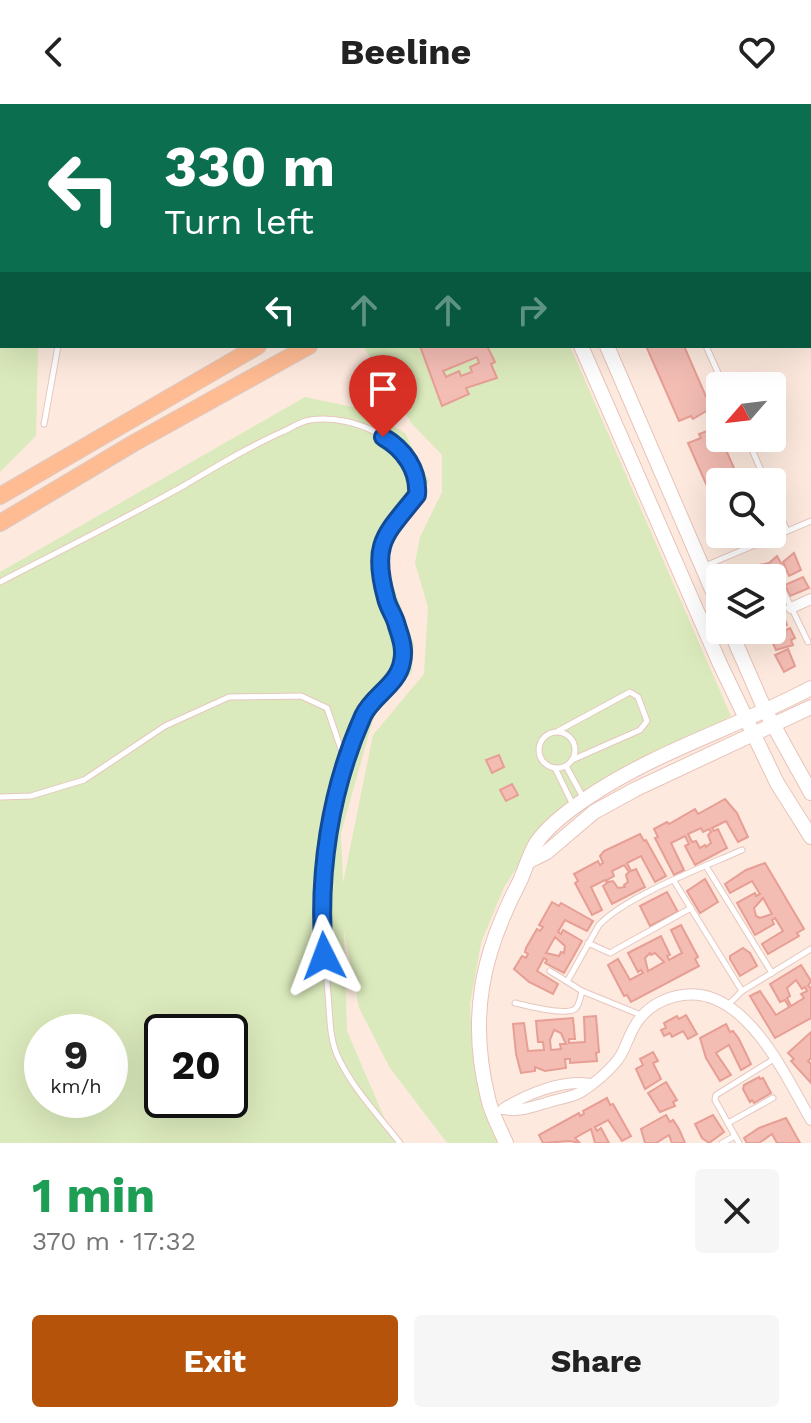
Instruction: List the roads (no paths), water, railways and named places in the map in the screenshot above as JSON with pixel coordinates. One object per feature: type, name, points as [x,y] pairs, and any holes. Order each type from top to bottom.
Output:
[{"type":"main road","points":[[0,496],[255,348]]},
{"type":"main road","points":[[0,523],[134,443],[305,348]]},
{"type":"main road","points":[[582,348],[720,664],[777,783],[811,837]]},
{"type":"main road","points":[[608,348],[706,574]]},
{"type":"main road","points":[[736,644],[765,710],[811,793]]},
{"type":"main road","points":[[506,1143],[499,1111],[488,1099],[482,1063],[479,1007],[482,973],[493,937],[536,844],[579,803],[633,771],[811,688]]},
{"type":"main road","points":[[531,860],[547,852],[594,812],[636,789],[811,707]]},
{"type":"street","points":[[791,608],[811,599]]},
{"type":"street","points":[[499,1111],[513,1102],[546,1091],[577,1082],[589,1084],[609,1070],[618,1059],[642,1016],[665,1000],[687,994],[709,996],[728,1005],[749,1023],[808,1107],[811,1120]]},
{"type":"lane","points":[[44,424],[58,348]]},
{"type":"lane","points":[[707,348],[718,372]]},
{"type":"lane","points":[[0,582],[134,513],[260,442],[309,420],[347,421],[383,437],[404,453],[418,487],[417,495],[384,537],[378,561],[386,602],[396,620],[404,648],[402,665],[365,712],[345,762],[333,807],[326,855],[322,929],[332,1037],[339,1059],[370,1106],[400,1143]]},
{"type":"lane","points":[[703,567],[811,521]]},
{"type":"lane","points":[[786,597],[808,642]]},
{"type":"lane","points":[[555,768],[566,766],[572,760],[640,730],[647,721],[638,697],[630,692],[544,736],[538,748],[542,762],[555,768],[579,803]]},
{"type":"lane","points":[[0,797],[31,796],[84,780],[165,726],[229,697],[301,696],[327,708],[345,762]]},
{"type":"lane","points":[[558,731],[571,738],[575,753],[572,760]]},
{"type":"lane","points":[[566,766],[579,803]]},
{"type":"lane","points":[[568,980],[605,918],[674,881],[742,850]]},
{"type":"lane","points":[[706,866],[772,973]]},
{"type":"lane","points":[[674,881],[742,991]]},
{"type":"lane","points":[[588,943],[610,953],[691,908]]},
{"type":"lane","points":[[728,1005],[742,991],[811,949]]},
{"type":"lane","points":[[550,971],[582,991],[642,1016]]},
{"type":"lane","points":[[515,1003],[571,1011],[576,1008],[582,991]]},
{"type":"lane","points":[[739,1143],[715,1100],[716,1095],[774,1059]]},
{"type":"lane","points":[[728,1123],[773,1098]]},
{"type":"lane","points":[[722,1143],[735,1136]]}]
